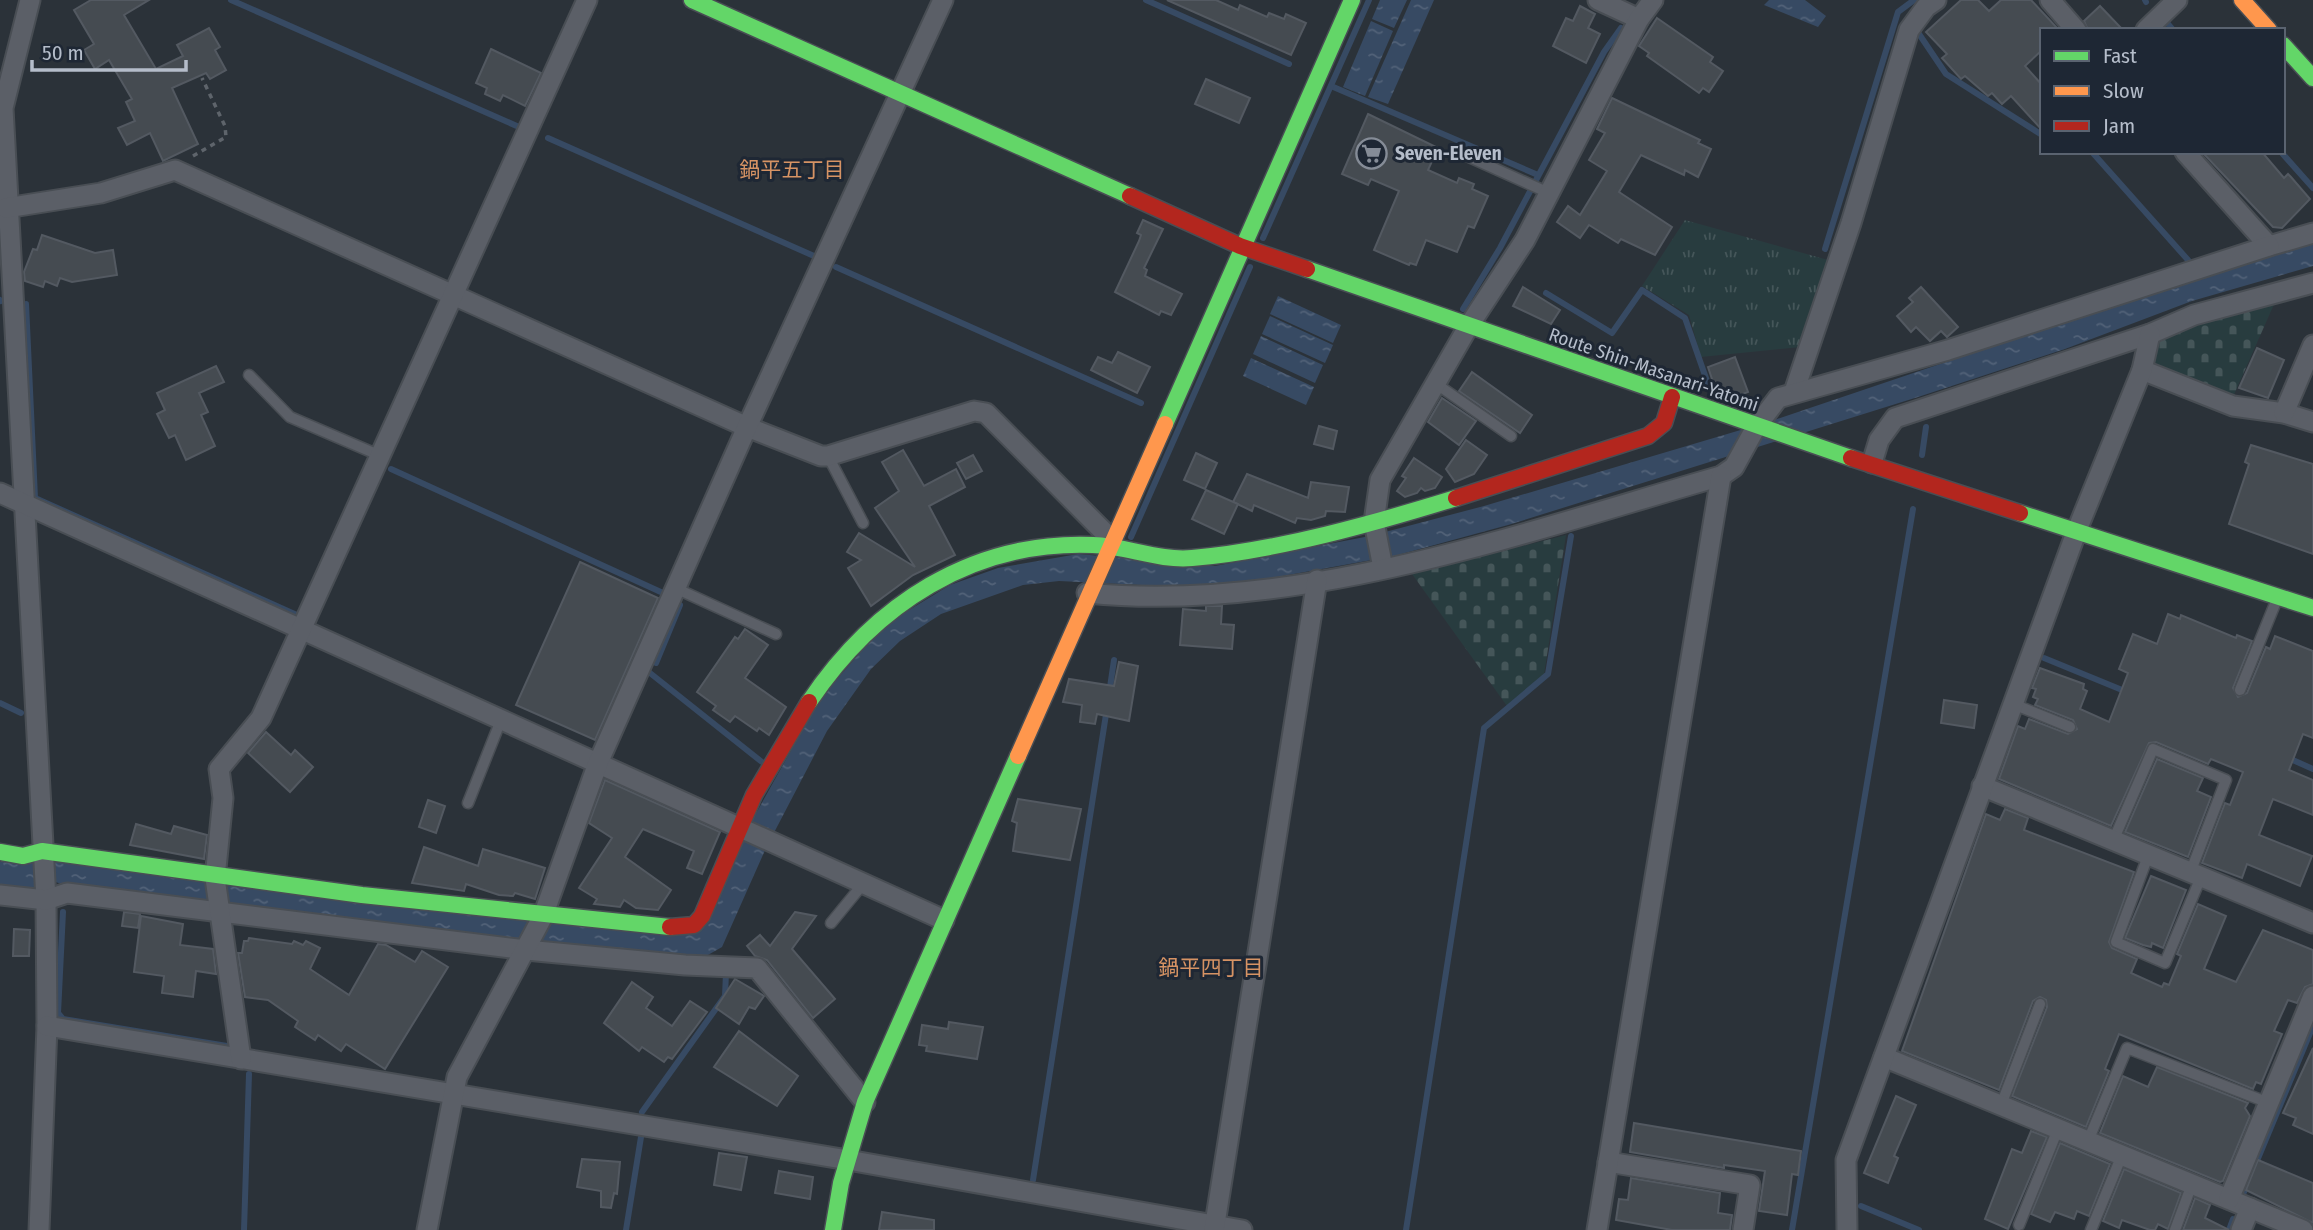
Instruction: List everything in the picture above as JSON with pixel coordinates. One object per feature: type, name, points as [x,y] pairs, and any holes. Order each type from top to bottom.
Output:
[{"type":"street","points":[[30,0],[3,92],[3,108],[6,208],[46,895],[47,1026],[39,1230]]},
{"type":"street","points":[[241,1059],[215,880],[223,798],[219,769],[261,718],[587,0]]},
{"type":"street","name":"Route Shin-Masanari-Yatomi","points":[[692,0],[1240,246],[1733,419],[1759,421],[1794,440],[1872,463],[2313,608]]},
{"type":"street","points":[[427,1230],[451,1095],[457,1077],[542,918],[598,763],[747,427],[903,93],[943,0]]},
{"type":"street","points":[[834,1230],[848,1160],[865,1102],[1240,246],[1352,0]]},
{"type":"street","points":[[1598,0],[1639,19]]},
{"type":"street","points":[[1382,565],[1375,527],[1380,480],[1468,327],[1525,240],[1544,191],[1639,19],[1653,0]]},
{"type":"street","points":[[1794,392],[1851,223],[1909,30],[1926,7],[1936,0]]},
{"type":"street","points":[[2050,0],[2074,28]]},
{"type":"street","points":[[2148,28],[2177,0]]},
{"type":"street","points":[[2242,0],[2267,28]]},
{"type":"street","points":[[2285,47],[2313,78]]},
{"type":"street","points":[[2187,154],[2269,246]]},
{"type":"street","points":[[6,208],[101,193],[175,170],[747,427],[828,456],[974,411],[986,414],[1108,548]]},
{"type":"street","points":[[1089,590],[1135,598],[1226,594],[1317,580],[1526,534],[1721,476],[1734,467],[1759,421],[1778,398],[1948,350],[2313,233]]},
{"type":"street","points":[[1872,463],[1879,440],[1895,418],[2150,334],[2194,315],[2313,283]]},
{"type":"street","points":[[1847,1230],[1846,1160],[2077,530],[2142,370],[2150,334]]},
{"type":"street","points":[[2284,413],[2313,345]]},
{"type":"street","points":[[2142,370],[2234,406],[2284,413],[2313,422]]},
{"type":"street","points":[[0,852],[542,918],[682,928],[694,925],[702,916],[771,762],[803,708],[857,638],[889,611],[963,568],[1002,555],[1044,548],[1108,548],[1170,559],[1206,556],[1375,527],[1648,436],[1664,423],[1672,397]]},
{"type":"street","points":[[1597,1230],[1721,476]]},
{"type":"street","points":[[0,493],[944,920]]},
{"type":"street","points":[[1215,1228],[1317,580]]},
{"type":"street","points":[[1982,786],[2313,923]]},
{"type":"street","points":[[0,895],[67,893],[527,948],[685,965],[757,968],[865,1102]]},
{"type":"street","points":[[2230,1199],[2313,996]]},
{"type":"street","points":[[47,1026],[848,1160],[1215,1228],[1242,1230]]},
{"type":"street","points":[[1884,1057],[2303,1230]]},
{"type":"street","points":[[1608,1162],[1750,1185],[1744,1230]]},
{"type":"street","points":[[2241,1230],[2250,1208]]},
{"type":"lane","points":[[1458,152],[1544,191]]},
{"type":"lane","points":[[249,375],[290,417],[381,456]]},
{"type":"lane","points":[[1435,383],[1511,436]]},
{"type":"lane","points":[[828,456],[863,523]]},
{"type":"lane","points":[[675,588],[776,634]]},
{"type":"lane","points":[[2240,690],[2278,597]]},
{"type":"lane","points":[[2013,704],[2070,727]]},
{"type":"lane","points":[[468,803],[501,720]]},
{"type":"lane","points":[[2112,841],[2153,749],[2226,780],[2165,963],[2116,942],[2148,856]]},
{"type":"lane","points":[[831,923],[863,884]]},
{"type":"lane","points":[[2001,1105],[2040,1003]]},
{"type":"lane","points":[[2088,1141],[2127,1048],[2269,1103]]},
{"type":"lane","points":[[2019,1225],[2058,1129]]},
{"type":"lane","points":[[2091,1230],[2122,1155]]},
{"type":"lane","points":[[2175,1230],[2192,1184]]},
{"type":"path","points":[[175,170],[226,137],[225,126],[202,78]]},
{"type":"green space","points":[[1685,220],[1828,260],[1800,347],[1701,357],[1689,315],[1642,286]]},
{"type":"green space","points":[[2275,302],[2233,397],[2151,362],[2163,333]]},
{"type":"green space","points":[[1566,535],[1544,674],[1507,706],[1412,574]]},
{"type":"water","points":[[1380,0],[1407,0],[1394,28],[1372,19]]},
{"type":"water","points":[[1411,0],[1434,0],[1388,104],[1368,97]]},
{"type":"water","points":[[1769,0],[1805,0],[1826,16],[1818,27],[1764,5]]},
{"type":"water","points":[[1371,21],[1393,31],[1365,96],[1343,87]]},
{"type":"water","points":[[2313,242],[2313,266],[2192,301],[2065,349],[1918,397],[1508,525],[1394,556],[1238,584],[1183,587],[1059,581],[1023,585],[941,614],[900,641],[871,669],[827,731],[766,848],[722,947],[699,960],[538,944],[64,885],[53,881],[30,891],[0,887],[0,862],[59,862],[689,934],[819,700],[883,626],[950,585],[998,568],[1078,554],[1215,566],[1370,536],[1484,506],[1771,421],[2189,280]]},
{"type":"water","points":[[1278,296],[1341,325],[1333,343],[1270,314]]},
{"type":"water","points":[[1270,316],[1333,345],[1325,363],[1262,334]]},
{"type":"water","points":[[1261,336],[1323,365],[1315,383],[1253,354]]},
{"type":"water","points":[[1251,358],[1314,387],[1306,405],[1243,376]]},
{"type":"building","points":[[91,0],[149,0],[124,15],[156,69],[183,56],[177,45],[209,28],[220,47],[215,50],[226,70],[210,79],[206,73],[172,88],[198,144],[163,161],[150,133],[127,145],[118,128],[135,121],[126,102],[132,99],[109,60],[95,69],[84,50],[94,44],[74,10]]},
{"type":"building","points":[[1167,0],[1216,0],[1238,10],[1240,5],[1267,17],[1269,13],[1284,19],[1286,14],[1306,23],[1291,55]]},
{"type":"building","points":[[1961,0],[1978,0],[1989,11],[2001,0],[2031,0],[2057,28],[2040,28],[2040,52],[2025,66],[2040,83],[2040,128],[2011,96],[2002,104],[1992,93],[1988,96],[1965,76],[1961,79],[1942,58],[1947,54],[1926,32]]},
{"type":"building","points":[[1580,6],[1595,14],[1588,28],[1600,34],[1586,63],[1553,46],[1566,18],[1573,21]]},
{"type":"building","points":[[2100,6],[2121,28],[2087,28],[2084,21]]},
{"type":"building","points":[[1657,18],[1713,57],[1710,62],[1723,71],[1709,92],[1703,88],[1699,93],[1647,56],[1649,53],[1639,46]]},
{"type":"building","points":[[491,49],[541,73],[525,106],[503,95],[500,101],[485,94],[487,88],[476,83]]},
{"type":"building","points":[[1206,79],[1250,98],[1239,123],[1195,104]]},
{"type":"building","points":[[1612,98],[1700,140],[1698,143],[1711,149],[1698,177],[1685,170],[1684,175],[1641,155],[1619,192],[1672,227],[1655,255],[1621,239],[1618,243],[1589,225],[1580,238],[1557,222],[1568,206],[1580,215],[1607,171],[1589,160],[1605,133],[1597,129]]},
{"type":"building","points":[[1368,114],[1438,148],[1428,170],[1457,183],[1459,178],[1474,184],[1472,189],[1488,196],[1474,228],[1468,226],[1457,252],[1426,240],[1416,265],[1409,265],[1374,250],[1399,191],[1371,179],[1368,185],[1342,174]]},
{"type":"building","points":[[2204,154],[2264,154],[2284,178],[2288,174],[2310,199],[2282,228],[2273,227]]},
{"type":"building","points":[[1143,220],[1163,229],[1144,268],[1147,270],[1145,276],[1182,294],[1171,315],[1161,311],[1159,315],[1115,292],[1139,241],[1141,235],[1137,233]]},
{"type":"building","points":[[42,235],[95,253],[113,250],[117,275],[72,282],[60,278],[57,286],[45,281],[43,287],[25,281],[24,272]]},
{"type":"building","points":[[1523,287],[1560,310],[1551,324],[1513,306]]},
{"type":"building","points":[[1921,287],[1958,327],[1947,337],[1941,331],[1930,341],[1916,327],[1911,332],[1897,316],[1913,302],[1909,298]]},
{"type":"building","points":[[2257,348],[2284,360],[2268,398],[2239,388]]},
{"type":"building","points":[[1118,352],[1150,367],[1137,393],[1091,370],[1098,357],[1112,363]]},
{"type":"building","points":[[1735,357],[1748,392],[1727,400],[1718,397],[1708,367]]},
{"type":"building","points":[[216,366],[224,382],[199,393],[208,412],[201,415],[215,446],[186,460],[175,435],[169,438],[157,414],[165,410],[157,393]]},
{"type":"building","points":[[1472,372],[1532,415],[1520,433],[1459,391]]},
{"type":"building","points":[[1442,398],[1476,421],[1459,445],[1428,422]]},
{"type":"building","points":[[1319,426],[1337,431],[1333,449],[1314,444]]},
{"type":"building","points":[[1466,440],[1487,455],[1474,474],[1455,482],[1446,469]]},
{"type":"building","points":[[2251,445],[2313,464],[2313,554],[2229,524],[2249,464],[2245,462]]},
{"type":"building","points":[[903,450],[924,486],[956,469],[965,487],[929,506],[955,555],[913,575],[871,606],[848,568],[861,560],[847,552],[859,533],[915,567],[875,508],[899,491],[882,462]]},
{"type":"building","points":[[1196,453],[1217,463],[1205,489],[1184,480]]},
{"type":"building","points":[[973,455],[982,471],[966,479],[957,463]]},
{"type":"building","points":[[1414,458],[1442,477],[1435,488],[1425,491],[1421,488],[1417,493],[1405,497],[1397,491],[1406,478],[1402,476]]},
{"type":"building","points":[[1247,474],[1308,498],[1311,482],[1349,487],[1345,512],[1326,511],[1325,516],[1311,520],[1297,518],[1295,523],[1254,505],[1252,511],[1233,502]]},
{"type":"building","points":[[1206,490],[1238,504],[1224,534],[1192,519]]},
{"type":"building","points":[[580,562],[658,598],[595,740],[516,705]]},
{"type":"building","points":[[1206,606],[1222,606],[1221,624],[1234,625],[1232,649],[1180,645],[1183,609],[1206,611]]},
{"type":"building","points":[[2168,614],[2180,619],[2181,615],[2236,638],[2237,635],[2252,641],[2233,688],[2238,697],[2247,693],[2266,647],[2270,649],[2275,636],[2313,651],[2313,738],[2303,734],[2289,770],[2313,780],[2313,815],[2273,799],[2259,835],[2312,856],[2300,886],[2247,864],[2242,878],[2202,863],[2225,803],[2230,805],[2243,772],[2211,759],[2208,764],[2156,742],[2149,743],[2111,826],[1999,779],[2018,726],[2025,729],[2029,719],[2068,734],[2077,729],[2073,720],[2035,705],[2038,699],[2033,697],[2036,689],[2032,688],[2040,668],[2084,684],[2083,689],[2087,691],[2080,709],[2109,722],[2128,673],[2119,669],[2133,634],[2157,644]]},
{"type":"building","points":[[745,629],[768,645],[745,678],[786,707],[769,735],[759,728],[757,731],[735,716],[730,722],[713,710],[716,706],[697,692],[735,637],[738,639]]},
{"type":"building","points":[[1119,662],[1138,666],[1129,721],[1097,714],[1095,724],[1080,722],[1082,705],[1063,702],[1069,679],[1114,686]]},
{"type":"building","points":[[1944,700],[1977,705],[1974,728],[1941,723]]},
{"type":"building","points":[[266,732],[291,755],[295,750],[313,767],[290,792],[248,753]]},
{"type":"building","points":[[2157,759],[2203,778],[2197,791],[2211,797],[2188,857],[2125,832]]},
{"type":"building","points":[[605,780],[720,832],[702,874],[687,868],[694,851],[643,829],[625,857],[671,890],[658,910],[636,908],[624,900],[620,907],[594,904],[597,899],[579,888],[612,838],[589,823]]},
{"type":"building","points":[[1018,799],[1081,809],[1070,860],[1013,851],[1017,823],[1012,821]]},
{"type":"building","points":[[428,800],[445,806],[436,833],[419,827]]},
{"type":"building","points":[[2005,809],[2028,818],[2024,830],[2134,872],[2109,942],[2112,948],[2137,959],[2131,973],[2162,987],[2164,983],[2169,985],[2181,956],[2177,954],[2198,904],[2226,916],[2204,969],[2236,982],[2263,930],[2313,950],[2313,984],[2305,987],[2297,1003],[2288,1000],[2274,1031],[2282,1034],[2261,1084],[2256,1082],[2253,1089],[2119,1034],[2105,1069],[2109,1071],[2086,1127],[2012,1096],[2047,1007],[2046,1000],[2040,997],[2033,1001],[1999,1090],[1902,1051],[1986,814],[2000,820]]},
{"type":"building","points":[[136,824],[171,834],[174,826],[207,835],[204,859],[130,845]]},
{"type":"building","points":[[424,847],[478,866],[483,849],[545,868],[535,899],[515,893],[513,896],[499,895],[466,884],[464,891],[412,883]]},
{"type":"building","points":[[2151,876],[2186,890],[2163,948],[2152,943],[2151,947],[2143,945],[2125,938]]},
{"type":"building","points":[[124,912],[140,914],[138,928],[122,926]]},
{"type":"building","points":[[795,912],[816,916],[792,949],[835,999],[813,1018],[767,960],[755,956],[747,946],[760,935],[770,946]]},
{"type":"building","points":[[141,916],[183,924],[180,945],[213,949],[216,974],[196,971],[193,997],[162,993],[164,976],[134,972]]},
{"type":"building","points":[[14,929],[30,930],[29,956],[13,956]]},
{"type":"building","points":[[249,938],[292,944],[294,941],[303,945],[306,941],[320,948],[310,969],[349,995],[378,944],[386,945],[415,962],[422,951],[448,967],[385,1069],[346,1044],[341,1051],[318,1035],[315,1040],[295,1027],[298,1021],[268,1000],[245,997],[238,953],[242,953],[244,941]]},
{"type":"building","points":[[735,979],[764,996],[755,1009],[749,1007],[739,1024],[716,1008]]},
{"type":"building","points":[[632,982],[653,997],[646,1008],[672,1026],[690,1001],[707,1012],[672,1059],[668,1057],[664,1062],[642,1047],[639,1051],[604,1023]]},
{"type":"building","points":[[949,1022],[983,1027],[977,1059],[926,1051],[927,1046],[919,1045],[922,1025],[948,1029]]},
{"type":"building","points":[[739,1031],[798,1076],[777,1106],[714,1067]]},
{"type":"building","points":[[2313,1048],[2313,1134],[2293,1125],[2296,1118],[2283,1113]]},
{"type":"building","points":[[2157,1067],[2248,1103],[2245,1108],[2250,1116],[2223,1181],[2100,1133],[2123,1076],[2148,1087]]},
{"type":"building","points":[[1896,1096],[1916,1105],[1894,1156],[1898,1158],[1888,1183],[1864,1173]]},
{"type":"building","points":[[1634,1123],[1801,1151],[1798,1175],[1792,1174],[1787,1215],[1759,1211],[1765,1171],[1724,1165],[1724,1168],[1630,1152]]},
{"type":"building","points":[[2031,1131],[2047,1137],[2008,1229],[1985,1219],[2012,1149],[2022,1153]]},
{"type":"building","points":[[2060,1143],[2110,1164],[2089,1216],[2077,1211],[2074,1219],[2055,1212],[2050,1222],[2031,1214]]},
{"type":"building","points":[[719,1153],[747,1157],[741,1190],[714,1185]]},
{"type":"building","points":[[582,1159],[620,1162],[617,1194],[614,1193],[611,1208],[601,1207],[601,1191],[577,1187]]},
{"type":"building","points":[[2258,1160],[2313,1183],[2313,1223],[2246,1190]]},
{"type":"building","points":[[2124,1169],[2181,1193],[2168,1229],[2158,1224],[2155,1230],[2150,1230],[2122,1220],[2119,1228],[2103,1221]]},
{"type":"building","points":[[779,1171],[813,1177],[810,1199],[775,1193]]},
{"type":"building","points":[[1631,1178],[1720,1193],[1718,1213],[1732,1215],[1730,1230],[1672,1230],[1616,1220],[1619,1199],[1628,1200]]},
{"type":"building","points":[[2195,1198],[2210,1205],[2205,1218],[2229,1230],[2183,1230]]},
{"type":"building","points":[[882,1212],[934,1220],[934,1230],[879,1230]]},
{"type":"waterway","points":[[231,0],[519,127]]},
{"type":"waterway","points":[[1146,0],[1289,64]]},
{"type":"waterway","points":[[1263,238],[1369,0]]},
{"type":"waterway","points":[[1825,249],[1898,12],[1914,0]]},
{"type":"waterway","points":[[2168,24],[2171,28]]},
{"type":"waterway","points":[[1463,309],[1500,248],[1604,52],[1621,28]]},
{"type":"waterway","points":[[1917,31],[1946,74],[2040,134]]},
{"type":"waterway","points":[[1331,86],[1538,175]]},
{"type":"waterway","points":[[548,138],[814,256]]},
{"type":"waterway","points":[[2094,154],[2188,260]]},
{"type":"waterway","points":[[2283,154],[2313,188]]},
{"type":"waterway","points":[[836,267],[1141,403]]},
{"type":"waterway","points":[[1131,537],[1250,267]]},
{"type":"waterway","points":[[1546,293],[1612,333],[1642,290],[1685,318],[1708,384]]},
{"type":"waterway","points":[[26,304],[35,498],[299,616]]},
{"type":"waterway","points":[[1922,455],[1926,427]]},
{"type":"waterway","points":[[391,469],[663,593]]},
{"type":"waterway","points":[[1792,1230],[1913,509]]},
{"type":"waterway","points":[[1406,1230],[1484,728],[1548,674],[1571,536]]},
{"type":"waterway","points":[[656,663],[680,605]]},
{"type":"waterway","points":[[2044,658],[2127,692]]},
{"type":"waterway","points":[[1109,694],[1114,660]]},
{"type":"waterway","points":[[650,673],[762,762]]},
{"type":"waterway","points":[[0,703],[21,713]]},
{"type":"waterway","points":[[1033,1180],[1107,708]]},
{"type":"waterway","points":[[2286,757],[2313,769]]},
{"type":"waterway","points":[[63,912],[58,1013],[63,1019],[233,1047]]},
{"type":"waterway","points":[[642,1112],[725,996],[726,973]]},
{"type":"waterway","points":[[2244,1192],[2313,1026]]},
{"type":"waterway","points":[[244,1230],[249,1074]]},
{"type":"waterway","points":[[626,1230],[641,1137]]},
{"type":"waterway","points":[[1861,1206],[1919,1230]]},
{"type":"waterway","points":[[2229,1230],[2233,1219]]},
{"type":"traffic: fast","points":[[692,0],[1130,196]]},
{"type":"traffic: fast","points":[[1165,424],[1352,0]]},
{"type":"traffic: fast","points":[[2285,47],[2313,78]]},
{"type":"traffic: fast","points":[[1307,269],[1851,458]]},
{"type":"traffic: fast","points":[[809,702],[835,667],[864,636],[896,608],[930,585],[967,567],[1007,554],[1049,546],[1093,545],[1192,558],[1292,543],[1456,498]]},
{"type":"traffic: fast","points":[[2020,513],[2313,608]]},
{"type":"traffic: fast","points":[[833,1230],[841,1183],[865,1102],[1018,756]]},
{"type":"traffic: fast","points":[[0,852],[23,856],[42,851],[362,895],[670,927]]},
{"type":"traffic: slow","points":[[2242,0],[2267,28]]},
{"type":"traffic: slow","points":[[1018,756],[1165,424]]},
{"type":"traffic: jam","points":[[1130,196],[1240,246],[1307,269]]},
{"type":"traffic: jam","points":[[1456,498],[1648,436],[1664,423],[1672,397]]},
{"type":"traffic: jam","points":[[1851,458],[2020,513]]},
{"type":"traffic: jam","points":[[670,927],[694,925],[702,916],[754,795],[809,702]]},
{"type":"place","name":"Seven-Eleven","points":[[1372,153]]},
{"type":"district","name":"鍋平五丁目","points":[[792,170]]},
{"type":"district","name":"鍋平四丁目","points":[[1211,968]]}]
